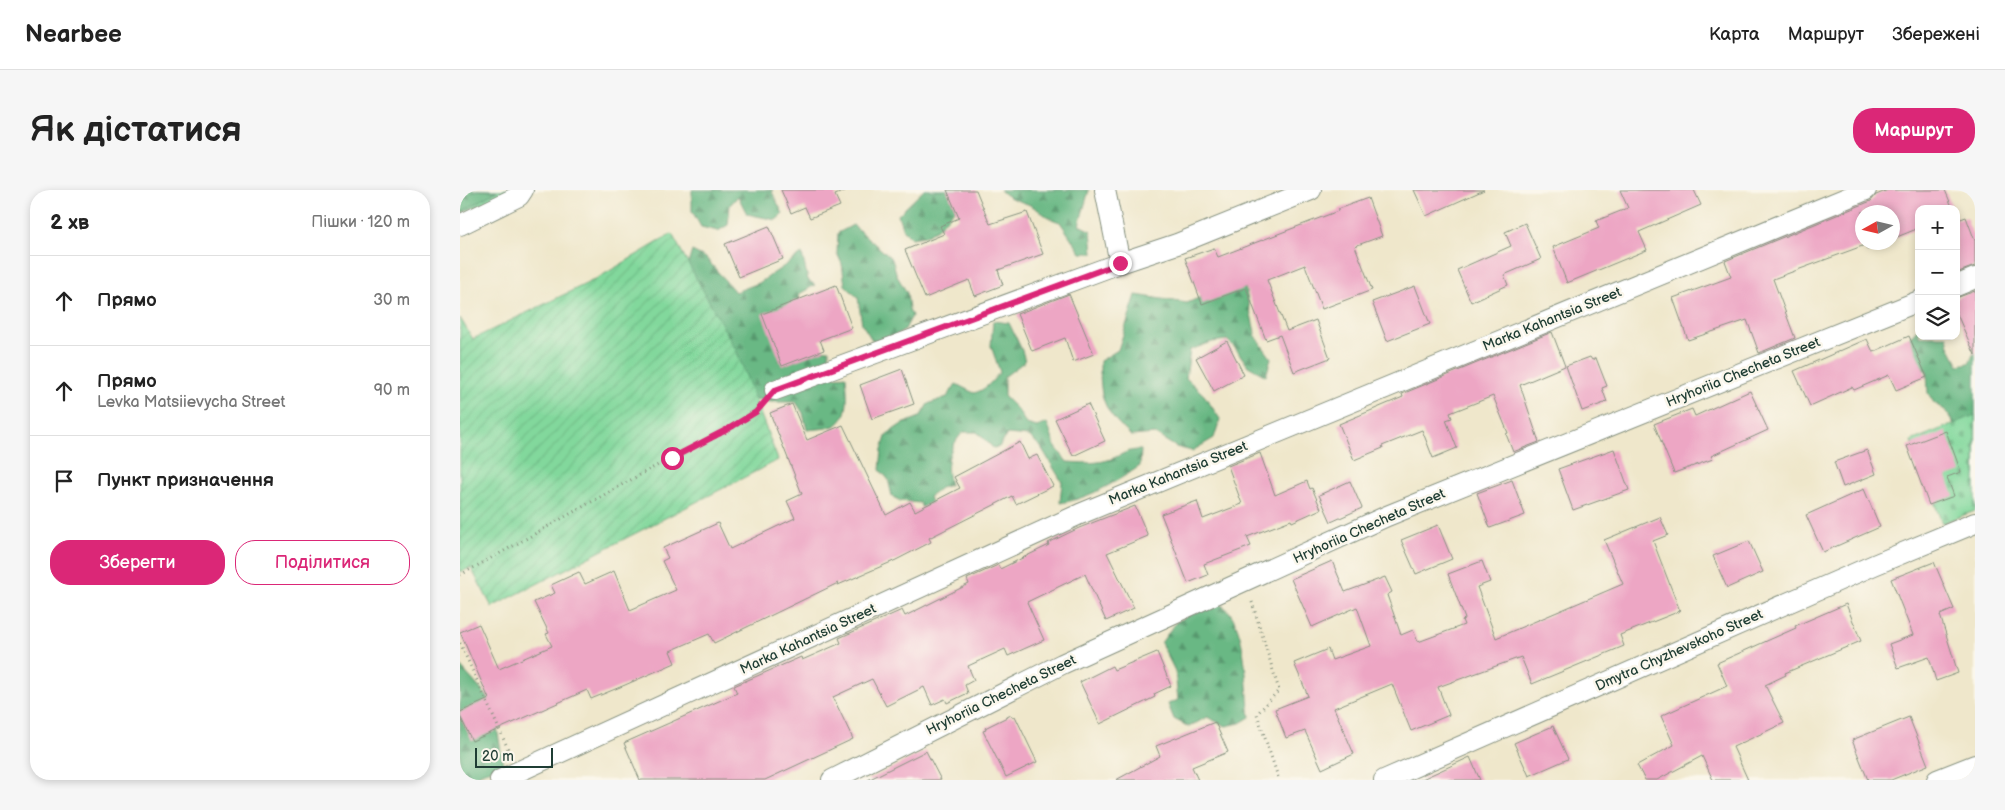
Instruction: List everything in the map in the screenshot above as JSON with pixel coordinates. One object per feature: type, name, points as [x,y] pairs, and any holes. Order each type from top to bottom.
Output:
[{"type":"street","points":[[460,224],[519,196],[523,190]]},
{"type":"street","points":[[1105,190],[1120,263]]},
{"type":"street","points":[[775,390],[1120,263],[1177,244],[1311,190]]},
{"type":"street","name":"Marka Kahantsia Street","points":[[509,776],[1080,514],[1866,190]]},
{"type":"street","points":[[1960,284],[1975,278]]},
{"type":"street","name":"Hryhoriia Checheta Street","points":[[832,780],[1062,664],[1387,516],[1915,303]]},
{"type":"street","name":"Dmytra Chyzhevskoho Street","points":[[1384,780],[1874,565],[1975,523]]},
{"type":"street","points":[[1937,780],[1975,765]]},
{"type":"path","points":[[460,575],[728,429],[756,412],[775,390]]},
{"type":"path","points":[[1246,580],[1279,690],[1257,714],[1279,780]]},
{"type":"path","points":[[460,643],[509,776]]},
{"type":"green space","points":[[469,190],[512,190],[460,214],[460,194]]},
{"type":"green space","points":[[477,190],[497,191],[460,213],[460,198]]},
{"type":"green space","points":[[692,190],[773,190],[772,192],[783,214],[776,220],[747,214],[738,196],[730,205],[728,225],[718,231],[701,227],[692,211]]},
{"type":"green space","points":[[924,190],[964,190],[959,205],[937,229],[925,236],[911,238],[903,230],[898,215]]},
{"type":"green space","points":[[1000,190],[1089,190],[1079,225],[1091,231],[1093,253],[1081,253],[1060,222],[1048,217],[1032,206],[1007,196]]},
{"type":"green space","points":[[853,225],[892,259],[897,276],[907,293],[912,316],[904,331],[881,341],[872,340],[862,324],[858,298],[845,285],[842,264],[837,253],[838,233]]},
{"type":"green space","points":[[672,234],[737,352],[778,460],[492,607],[471,568],[460,572],[460,318],[473,339],[596,279]]},
{"type":"green space","points":[[692,251],[706,258],[735,292],[759,283],[802,254],[808,280],[815,285],[799,294],[801,314],[815,349],[829,350],[829,362],[835,377],[846,376],[847,405],[838,424],[828,428],[807,430],[803,413],[796,402],[771,402],[746,397],[686,270]]},
{"type":"green space","points":[[1217,266],[1242,274],[1256,337],[1271,358],[1266,376],[1248,366],[1227,340],[1212,342],[1190,350],[1186,378],[1204,395],[1220,419],[1214,438],[1192,451],[1176,447],[1155,434],[1131,436],[1114,418],[1105,403],[1102,394],[1100,361],[1118,350],[1136,295],[1187,303],[1199,298]]},
{"type":"green space","points":[[993,321],[1009,323],[1022,350],[1025,361],[1004,377],[1004,396],[1018,410],[1026,424],[1037,427],[1047,423],[1055,446],[1067,462],[1101,462],[1128,452],[1141,450],[1140,466],[1112,484],[1091,494],[1060,503],[1062,482],[1041,447],[1029,436],[1007,434],[999,447],[993,448],[977,432],[963,432],[954,444],[949,457],[948,477],[950,485],[940,488],[929,497],[935,513],[923,511],[920,503],[900,501],[892,496],[888,479],[880,470],[882,449],[887,434],[902,424],[920,417],[928,404],[947,397],[956,384],[974,393],[982,390],[991,382],[1000,372],[991,346]]},
{"type":"green space","points":[[1915,331],[1915,340],[1948,340],[1959,365],[1969,363],[1975,351],[1975,475],[1963,438],[1945,410],[1934,403],[1928,393],[1927,371],[1908,362],[1907,340]]},
{"type":"green space","points":[[1975,415],[1975,511],[1942,523],[1911,441]]},
{"type":"green space","points":[[1215,600],[1230,613],[1236,623],[1240,636],[1245,663],[1250,717],[1240,723],[1226,726],[1207,717],[1189,727],[1174,719],[1168,704],[1178,700],[1175,671],[1161,643],[1176,622]]},
{"type":"green space","points":[[460,666],[493,703],[503,764],[466,780],[460,780]]},
{"type":"building","points":[[781,190],[845,191],[835,195],[840,206],[810,218],[805,207],[791,213]]},
{"type":"building","points":[[947,190],[976,190],[990,224],[1027,212],[1043,254],[998,270],[1003,285],[975,296],[969,280],[925,298],[905,250],[944,234],[940,226],[959,218]]},
{"type":"building","points":[[1414,190],[1484,190],[1426,216]]},
{"type":"building","points":[[1620,190],[1694,190],[1701,205],[1639,232],[1647,250],[1567,283],[1553,247],[1599,228],[1596,221],[1628,208]]},
{"type":"building","points":[[1888,190],[1945,190],[1951,205],[1915,205],[1915,230],[1900,236],[1900,205],[1861,205],[1871,201],[1876,195]]},
{"type":"building","points":[[1368,198],[1382,236],[1355,246],[1372,290],[1322,309],[1305,265],[1267,280],[1287,331],[1316,320],[1330,358],[1294,372],[1280,335],[1266,340],[1246,288],[1202,304],[1185,258],[1214,248],[1218,257]]},
{"type":"building","points":[[1855,208],[1855,249],[1773,279],[1795,338],[1759,353],[1747,320],[1688,340],[1673,298],[1731,277],[1725,261]]},
{"type":"building","points":[[1966,217],[1975,241],[1975,266],[1960,272],[1960,219]]},
{"type":"building","points":[[1525,223],[1541,259],[1504,275],[1508,285],[1471,302],[1457,270],[1511,246],[1505,232]]},
{"type":"building","points":[[769,226],[783,259],[739,277],[725,244]]},
{"type":"building","points":[[836,285],[852,328],[820,340],[824,350],[782,366],[762,314]]},
{"type":"building","points":[[1415,286],[1430,324],[1387,341],[1372,302]]},
{"type":"building","points":[[1975,291],[1975,355],[1960,321],[1960,297]]},
{"type":"building","points":[[1069,294],[1094,354],[1073,362],[1065,338],[1032,351],[1017,314]]},
{"type":"building","points":[[1552,332],[1565,366],[1520,385],[1539,442],[1513,452],[1506,434],[1508,433],[1493,396],[1450,413],[1452,418],[1446,420],[1457,448],[1433,458],[1422,430],[1382,446],[1383,448],[1354,460],[1339,424],[1403,397],[1402,394]]},
{"type":"building","points":[[1909,336],[1927,377],[1896,390],[1889,375],[1854,390],[1852,387],[1810,406],[1794,371],[1867,339],[1873,352]]},
{"type":"building","points":[[1227,341],[1244,375],[1214,391],[1196,358]]},
{"type":"building","points":[[1590,357],[1592,360],[1596,358],[1607,386],[1602,388],[1607,402],[1582,411],[1566,366]]},
{"type":"building","points":[[902,369],[914,404],[872,419],[860,385]]},
{"type":"building","points":[[1750,391],[1768,430],[1711,456],[1713,459],[1674,473],[1654,424],[1692,409],[1695,416]]},
{"type":"building","points":[[792,404],[807,440],[843,425],[886,515],[910,502],[915,511],[960,488],[954,477],[1020,442],[1028,459],[1037,455],[1053,486],[1016,504],[1012,496],[929,538],[931,542],[896,560],[838,585],[838,583],[714,643],[709,634],[670,651],[675,663],[625,685],[591,699],[587,690],[472,741],[460,716],[460,712],[489,699],[460,632],[479,624],[499,669],[552,646],[546,634],[549,633],[534,602],[555,593],[551,585],[579,572],[585,584],[614,571],[630,610],[676,590],[662,561],[668,558],[663,548],[718,523],[730,549],[795,518],[787,501],[802,494],[770,413]]},
{"type":"building","points":[[1088,404],[1105,441],[1073,456],[1055,419]]},
{"type":"building","points":[[1946,431],[1961,472],[1947,477],[1954,496],[1929,505],[1907,446]]},
{"type":"building","points":[[1614,449],[1629,490],[1573,510],[1558,469]]},
{"type":"building","points":[[1867,450],[1876,474],[1843,487],[1834,462]]},
{"type":"building","points":[[1260,453],[1275,495],[1307,481],[1321,509],[1292,522],[1291,520],[1247,537],[1251,546],[1204,564],[1208,575],[1188,583],[1161,514],[1197,501],[1203,519],[1242,504],[1228,466]]},
{"type":"building","points":[[1512,480],[1525,515],[1490,528],[1477,493]]},
{"type":"building","points":[[1350,481],[1362,508],[1331,522],[1319,495]]},
{"type":"building","points":[[1864,489],[1880,527],[1823,552],[1806,515]]},
{"type":"building","points":[[1135,506],[1148,536],[1107,553],[1134,608],[1106,621],[1085,574],[1027,602],[1044,640],[1008,656],[1005,649],[968,666],[974,680],[965,685],[968,693],[947,703],[945,699],[932,705],[924,687],[886,706],[872,679],[833,697],[853,739],[765,780],[640,780],[624,743],[737,693],[734,686],[801,657],[802,660],[841,643],[839,638],[902,610],[905,616],[969,584],[967,579],[998,565],[1000,569],[1079,528]]},
{"type":"building","points":[[1660,517],[1668,535],[1653,541],[1680,611],[1620,635],[1624,646],[1532,684],[1521,657],[1438,687],[1449,715],[1411,731],[1392,684],[1334,708],[1354,754],[1322,769],[1305,731],[1286,738],[1275,709],[1308,696],[1294,663],[1328,649],[1332,660],[1371,646],[1357,607],[1312,627],[1291,579],[1332,561],[1345,592],[1385,577],[1392,592],[1387,595],[1401,635],[1413,630],[1418,642],[1464,625],[1462,620],[1465,619],[1448,574],[1482,561],[1490,582],[1477,587],[1496,638],[1623,584],[1604,540]]},
{"type":"building","points":[[1438,525],[1452,559],[1416,574],[1401,540]]},
{"type":"building","points":[[1749,541],[1763,572],[1727,588],[1713,556]]},
{"type":"building","points":[[1934,562],[1954,609],[1940,615],[1958,673],[1936,681],[1929,657],[1898,668],[1889,644],[1913,635],[1891,579]]},
{"type":"building","points":[[1846,604],[1861,641],[1785,673],[1786,675],[1765,685],[1784,723],[1733,747],[1748,780],[1713,780],[1702,756],[1657,780],[1645,780],[1637,765],[1674,745],[1661,716],[1727,686],[1717,663]]},
{"type":"building","points":[[1157,652],[1171,686],[1154,694],[1155,697],[1100,724],[1080,682],[1112,666],[1114,670]]},
{"type":"building","points":[[1011,715],[1012,717],[1015,716],[1037,762],[1006,777],[983,731],[986,730],[985,728]]},
{"type":"building","points":[[1909,717],[1928,765],[1891,780],[1868,780],[1852,740]]},
{"type":"building","points":[[1215,722],[1228,752],[1192,767],[1198,780],[1116,780],[1160,756],[1156,746]]},
{"type":"building","points":[[1553,726],[1568,759],[1529,776],[1514,743]]},
{"type":"building","points":[[926,751],[941,780],[868,780]]},
{"type":"building","points":[[1470,757],[1480,780],[1420,780]]},
{"type":"route","points":[[672,458],[756,412],[775,390],[1120,263]]}]
